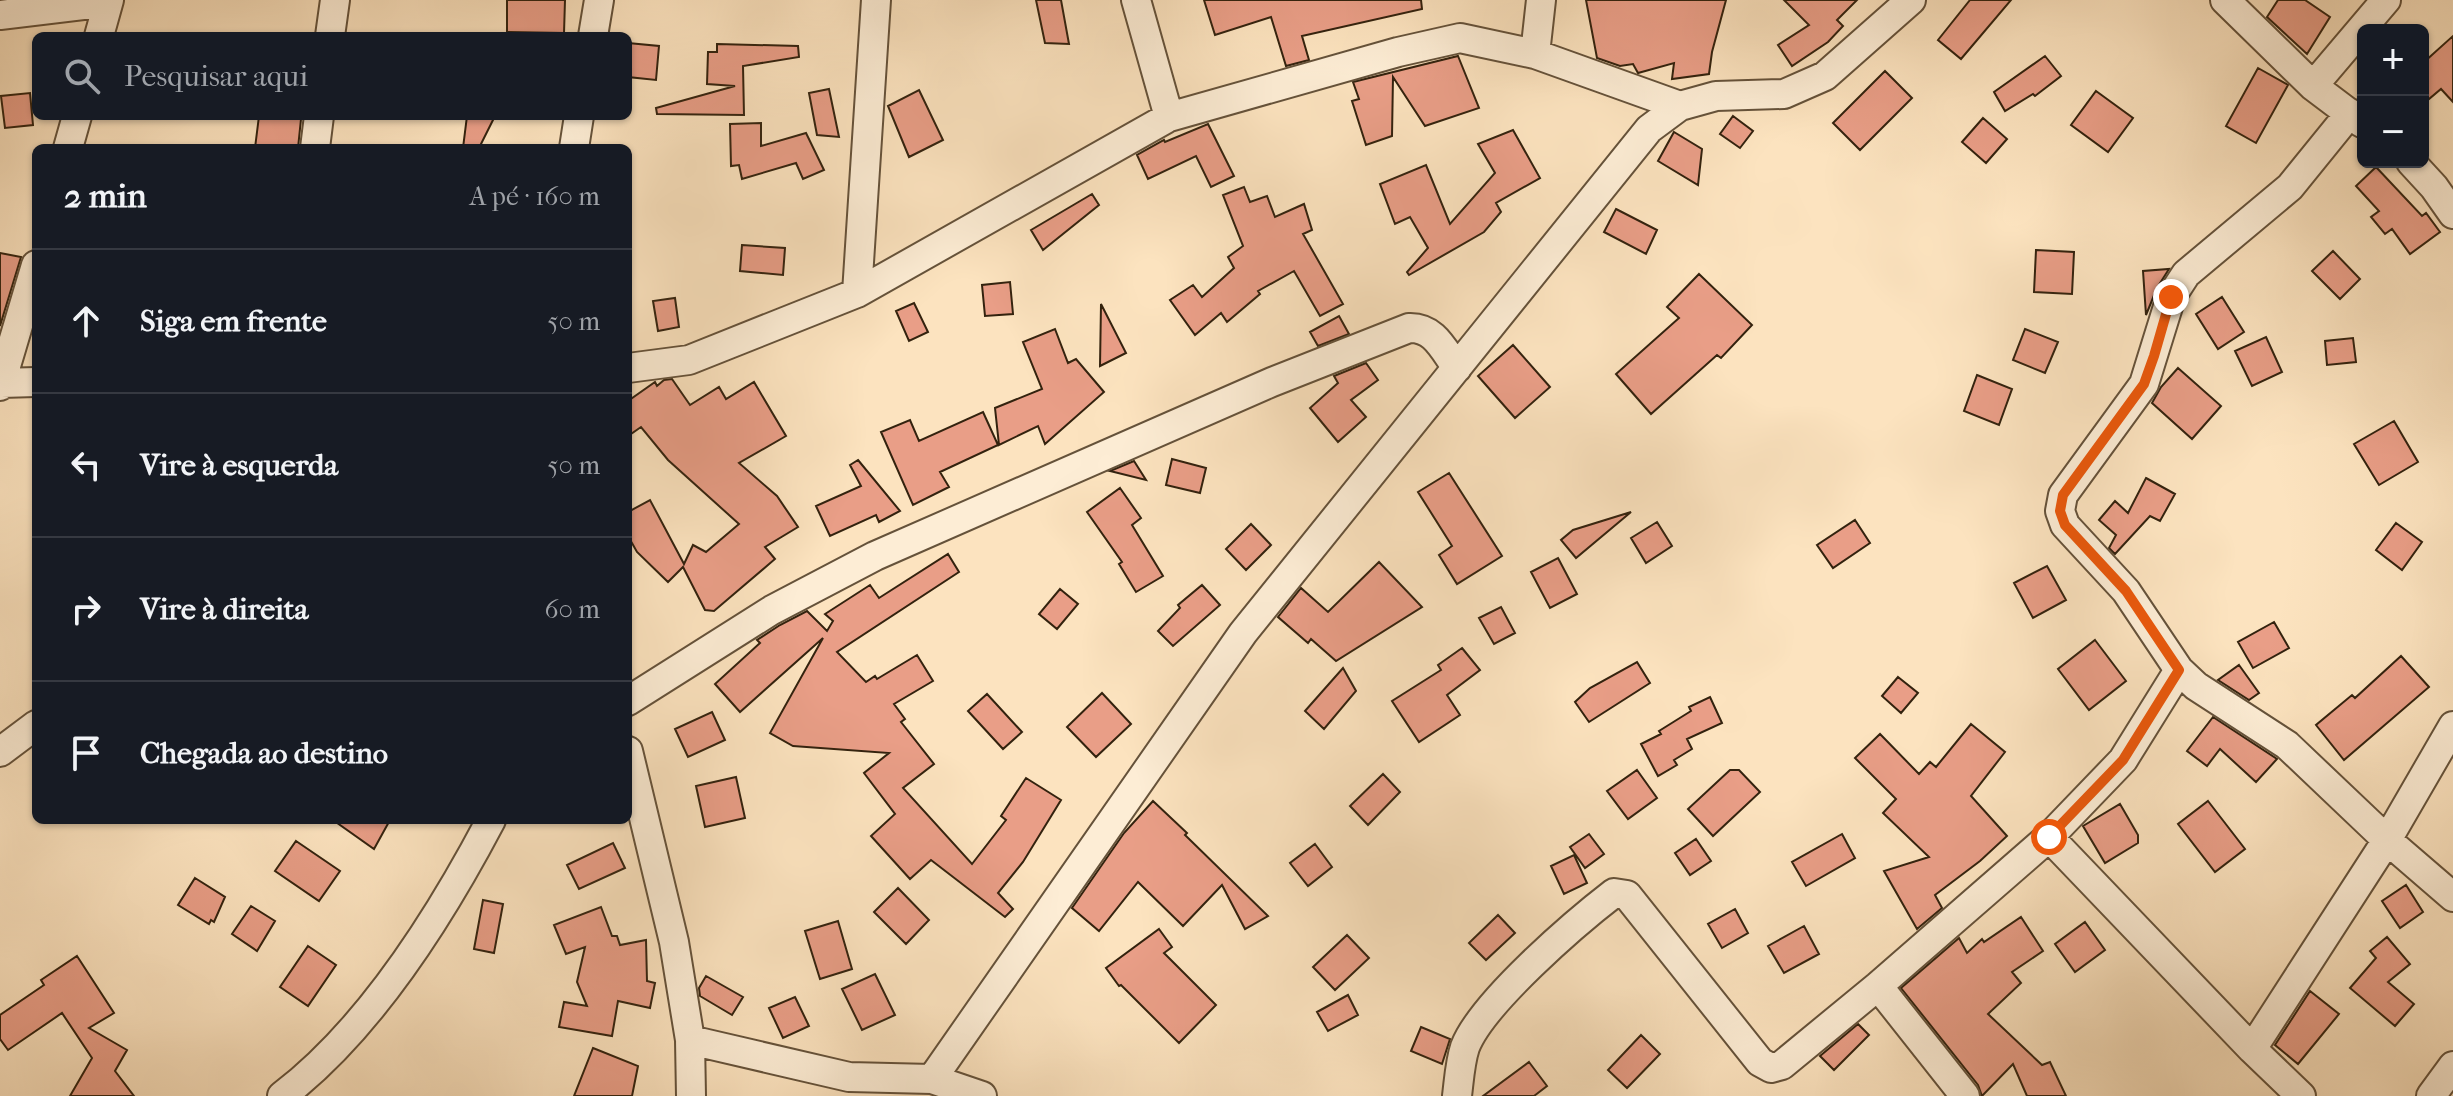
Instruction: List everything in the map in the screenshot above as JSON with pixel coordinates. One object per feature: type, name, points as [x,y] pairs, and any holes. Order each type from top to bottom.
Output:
[{"type":"street","points":[[331,32],[335,0]]},
{"type":"street","points":[[594,32],[599,0]]},
{"type":"street","points":[[857,293],[876,0]]},
{"type":"street","points":[[1136,0],[1169,117]]},
{"type":"street","points":[[1535,54],[1541,0]]},
{"type":"street","points":[[932,1079],[1243,633],[1649,129],[1680,106],[1716,96],[1784,94],[1825,76],[1911,0]]},
{"type":"street","points":[[2225,0],[2313,86],[2356,118],[2290,187],[2186,274],[2171,297],[2144,384],[2063,495],[2060,511],[2065,525],[2126,591],[2179,670],[2196,686],[2287,745],[2387,840],[2453,897]]},
{"type":"street","points":[[2313,86],[2386,0]]},
{"type":"street","points":[[0,15],[108,1],[100,32]]},
{"type":"street","points":[[632,367],[689,360],[857,293],[1169,117],[1348,65],[1460,38],[1535,54],[1680,106]]},
{"type":"street","points":[[69,144],[76,120]]},
{"type":"street","points":[[316,144],[318,120]]},
{"type":"street","points":[[575,144],[578,120]]},
{"type":"street","points":[[2417,168],[2453,214]]},
{"type":"street","points":[[32,278],[0,385],[32,382]]},
{"type":"street","points":[[632,698],[772,610],[875,556],[1272,382],[1409,328],[1421,327],[1432,334],[1457,368]]},
{"type":"street","points":[[1457,1096],[1464,1049],[1474,1029],[1515,981],[1614,893],[1627,895],[1760,1062],[1771,1068],[1782,1065],[2049,837],[2123,760],[2179,670]]},
{"type":"street","points":[[2252,1049],[2387,840],[2453,726]]},
{"type":"street","points":[[0,752],[32,728]]},
{"type":"street","points":[[632,768],[674,942],[690,1040],[691,1096]]},
{"type":"street","points":[[282,1096],[304,1079],[384,993],[472,856],[489,824]]},
{"type":"street","points":[[2049,837],[2301,1096]]},
{"type":"street","points":[[1878,986],[1965,1096]]},
{"type":"street","points":[[690,1040],[849,1077],[932,1079],[982,1096]]},
{"type":"street","points":[[2431,1096],[2453,1066]]},
{"type":"building","points":[[507,0],[565,0],[564,32],[507,32]]},
{"type":"building","points":[[1036,0],[1061,0],[1069,44],[1045,43]]},
{"type":"building","points":[[1204,0],[1421,0],[1422,9],[1302,36],[1309,60],[1286,66],[1271,17],[1215,35]]},
{"type":"building","points":[[1586,0],[1726,0],[1709,74],[1672,79],[1674,63],[1638,73],[1633,64],[1620,66],[1597,58]]},
{"type":"building","points":[[1784,0],[1857,0],[1837,20],[1843,26],[1828,42],[1792,66],[1778,45],[1809,25]]},
{"type":"building","points":[[1970,0],[2011,0],[1961,59],[1938,40]]},
{"type":"building","points":[[2278,0],[2305,0],[2330,17],[2307,54],[2267,17]]},
{"type":"building","points":[[2453,36],[2453,102],[2441,89],[2429,99],[2429,58]]},
{"type":"building","points":[[632,43],[659,46],[656,80],[632,77]]},
{"type":"building","points":[[717,44],[798,46],[799,57],[743,66],[744,115],[657,114],[656,108],[735,86],[707,84],[708,52],[717,52]]},
{"type":"building","points":[[1458,56],[1479,108],[1425,126],[1393,77],[1392,136],[1366,145],[1352,101],[1359,99],[1353,82]]},
{"type":"building","points":[[2045,56],[2061,76],[2035,96],[2033,94],[2005,111],[1994,92]]},
{"type":"building","points":[[2258,68],[2288,85],[2256,143],[2226,126]]},
{"type":"building","points":[[1885,71],[1912,98],[1860,150],[1833,123]]},
{"type":"building","points":[[829,89],[839,137],[817,135],[809,93]]},
{"type":"building","points":[[919,90],[943,140],[909,157],[888,106]]},
{"type":"building","points":[[2096,91],[2133,118],[2108,152],[2071,125]]},
{"type":"building","points":[[30,93],[33,125],[5,128],[1,96]]},
{"type":"building","points":[[1733,116],[1753,131],[1740,148],[1720,134]]},
{"type":"building","points":[[1983,118],[2007,139],[1986,163],[1962,142]]},
{"type":"building","points":[[258,120],[301,120],[298,144],[256,144]]},
{"type":"building","points":[[466,120],[493,120],[481,144],[464,144]]},
{"type":"building","points":[[761,123],[761,146],[806,133],[824,170],[803,179],[796,163],[742,179],[739,165],[731,166],[730,124]]},
{"type":"building","points":[[1208,124],[1234,176],[1211,187],[1196,156],[1148,179],[1137,155],[1164,140]]},
{"type":"building","points":[[1513,130],[1540,178],[1496,203],[1501,212],[1484,232],[1409,275],[1407,272],[1428,248],[1410,217],[1395,224],[1380,184],[1426,165],[1450,224],[1495,173],[1478,144]]},
{"type":"building","points":[[1674,132],[1702,149],[1698,185],[1658,161]]},
{"type":"building","points":[[2377,168],[2422,216],[2426,213],[2440,232],[2410,254],[2392,229],[2385,234],[2371,217],[2379,211],[2356,186]]},
{"type":"building","points":[[1244,187],[1250,202],[1267,196],[1275,217],[1304,204],[1312,230],[1303,234],[1343,304],[1320,316],[1294,271],[1258,291],[1260,294],[1227,322],[1221,313],[1195,335],[1170,300],[1193,285],[1202,297],[1234,268],[1228,257],[1243,246],[1223,195]]},
{"type":"building","points":[[1092,194],[1099,205],[1043,250],[1031,230]]},
{"type":"building","points":[[1616,209],[1657,230],[1646,254],[1604,232]]},
{"type":"building","points":[[742,245],[785,248],[783,275],[740,271]]},
{"type":"building","points":[[2036,250],[2074,252],[2072,294],[2034,292]]},
{"type":"building","points":[[2333,251],[2360,279],[2340,299],[2312,271]]},
{"type":"building","points":[[0,253],[21,257],[0,326]]},
{"type":"building","points":[[2169,269],[2157,288],[2146,315],[2143,271]]},
{"type":"building","points":[[1699,274],[1752,325],[1721,358],[1717,355],[1651,414],[1616,374],[1679,318],[1667,307]]},
{"type":"building","points":[[1010,282],[1013,314],[985,316],[982,285]]},
{"type":"building","points":[[2222,297],[2244,332],[2218,349],[2196,314]]},
{"type":"building","points":[[675,298],[679,327],[658,331],[653,301]]},
{"type":"building","points":[[914,303],[928,332],[909,341],[896,311]]},
{"type":"building","points":[[1101,304],[1126,353],[1100,366]]},
{"type":"building","points":[[1339,316],[1349,334],[1318,346],[1310,332]]},
{"type":"building","points":[[1055,329],[1068,363],[1076,359],[1104,392],[1045,444],[1038,426],[999,445],[995,408],[1042,389],[1023,342]]},
{"type":"building","points":[[2025,329],[2058,342],[2045,373],[2013,360]]},
{"type":"building","points":[[2266,337],[2282,372],[2252,386],[2235,351]]},
{"type":"building","points":[[2353,338],[2356,362],[2327,365],[2325,341]]},
{"type":"building","points":[[1513,345],[1550,387],[1515,418],[1478,376]]},
{"type":"building","points":[[1366,363],[1378,380],[1351,400],[1366,417],[1338,442],[1310,408],[1338,383],[1334,376]]},
{"type":"building","points":[[2178,368],[2221,406],[2192,439],[2152,403]]},
{"type":"building","points":[[1977,375],[2012,389],[1999,425],[1964,411]]},
{"type":"building","points":[[672,379],[690,405],[719,387],[726,399],[754,382],[786,436],[739,463],[777,496],[798,527],[765,547],[775,559],[714,611],[705,610],[683,567],[668,582],[632,543],[632,510],[650,500],[684,564],[693,545],[706,552],[739,524],[668,460],[641,427],[632,433],[632,398],[655,382],[657,386],[664,380]]},
{"type":"building","points":[[983,412],[998,445],[940,472],[949,487],[913,505],[881,432],[910,420],[919,441]]},
{"type":"building","points":[[2394,421],[2418,462],[2379,485],[2354,444]]},
{"type":"building","points":[[1172,459],[1206,468],[1200,493],[1166,485]]},
{"type":"building","points":[[858,460],[900,511],[879,522],[876,515],[830,536],[816,506],[861,486],[850,465]]},
{"type":"building","points":[[1134,461],[1146,480],[1110,471]]},
{"type":"building","points":[[1449,473],[1502,556],[1457,584],[1439,555],[1452,546],[1418,492]]},
{"type":"building","points":[[2146,478],[2175,494],[2160,521],[2150,516],[2115,554],[2109,548],[2116,535],[2099,520],[2115,501],[2128,513]]},
{"type":"building","points":[[1120,488],[1141,518],[1132,525],[1163,576],[1136,592],[1119,564],[1122,562],[1087,512]]},
{"type":"building","points":[[1631,512],[1576,558],[1561,540],[1573,530]]},
{"type":"building","points":[[1855,520],[1870,543],[1833,568],[1817,545]]},
{"type":"building","points":[[1657,522],[1672,546],[1646,563],[1631,538]]},
{"type":"building","points":[[2396,523],[2422,542],[2402,570],[2376,550]]},
{"type":"building","points":[[1251,524],[1271,545],[1246,570],[1226,549]]},
{"type":"building","points":[[948,554],[959,572],[837,652],[866,682],[875,676],[877,679],[917,655],[933,681],[894,704],[905,719],[901,722],[934,764],[903,788],[972,864],[1006,820],[1001,816],[1026,778],[1061,800],[1023,862],[998,893],[1013,909],[1005,917],[931,860],[910,879],[871,836],[895,814],[864,773],[889,753],[793,746],[770,733],[823,638],[740,712],[715,684],[760,643],[757,640],[780,625],[807,611],[827,631],[833,621],[825,614],[870,585],[879,598]]},
{"type":"building","points":[[1558,558],[1577,594],[1550,608],[1531,572]]},
{"type":"building","points":[[1379,562],[1422,607],[1336,661],[1311,639],[1308,643],[1278,617],[1301,588],[1328,612]]},
{"type":"building","points":[[2047,566],[2066,600],[2033,618],[2014,583]]},
{"type":"building","points":[[1202,585],[1220,605],[1173,646],[1158,631],[1180,608],[1178,605]]},
{"type":"building","points":[[1060,589],[1078,604],[1057,629],[1039,614]]},
{"type":"building","points":[[1501,607],[1515,633],[1494,644],[1479,618]]},
{"type":"building","points":[[2274,622],[2289,648],[2253,668],[2238,642]]},
{"type":"building","points":[[2095,640],[2126,681],[2089,710],[2058,669]]},
{"type":"building","points":[[1462,648],[1480,670],[1447,695],[1460,715],[1419,742],[1392,701],[1441,670],[1438,665]]},
{"type":"building","points":[[2401,656],[2429,687],[2344,760],[2316,725],[2352,695],[2355,698]]},
{"type":"building","points":[[1637,662],[1650,683],[1589,722],[1575,702],[1590,688]]},
{"type":"building","points":[[2239,665],[2259,693],[2249,700],[2218,680]]},
{"type":"building","points":[[1343,668],[1356,691],[1324,729],[1305,711]]},
{"type":"building","points":[[1898,677],[1918,693],[1901,713],[1882,696]]},
{"type":"building","points":[[1102,693],[1131,724],[1096,757],[1067,727]]},
{"type":"building","points":[[987,694],[1022,732],[1003,749],[968,711]]},
{"type":"building","points":[[1710,697],[1722,723],[1687,739],[1692,749],[1674,760],[1677,765],[1658,776],[1641,744],[1661,734],[1659,731],[1691,711],[1689,707]]},
{"type":"building","points":[[712,712],[725,740],[688,757],[675,729]]},
{"type":"building","points":[[2213,717],[2277,759],[2256,782],[2220,749],[2207,766],[2187,751]]},
{"type":"building","points":[[1971,724],[2005,752],[1971,796],[2007,836],[1935,895],[1942,908],[1917,929],[1884,871],[1929,857],[1883,813],[1896,799],[1855,758],[1880,734],[1919,774],[1930,762],[1936,767]]},
{"type":"building","points":[[1637,770],[1657,798],[1628,819],[1607,791]]},
{"type":"building","points":[[1730,770],[1739,770],[1760,792],[1713,836],[1688,809]]},
{"type":"building","points":[[1383,774],[1400,792],[1368,825],[1350,806]]},
{"type":"building","points":[[736,777],[745,818],[705,827],[696,786]]},
{"type":"building","points":[[1153,801],[1268,916],[1245,929],[1222,885],[1183,926],[1138,882],[1099,931],[1072,908],[1124,833]]},
{"type":"building","points":[[2208,801],[2245,849],[2215,872],[2178,824]]},
{"type":"building","points":[[2120,804],[2138,835],[2138,843],[2105,863],[2083,826]]},
{"type":"building","points":[[339,824],[388,824],[374,849]]},
{"type":"building","points":[[1589,834],[1604,854],[1585,868],[1570,847]]},
{"type":"building","points":[[1842,834],[1855,858],[1806,886],[1792,862]]},
{"type":"building","points":[[1696,839],[1711,861],[1690,875],[1675,853]]},
{"type":"building","points":[[296,841],[340,871],[319,901],[275,871]]},
{"type":"building","points":[[613,843],[625,868],[579,889],[567,865]]},
{"type":"building","points":[[1315,844],[1332,867],[1308,886],[1290,863]]},
{"type":"building","points":[[1574,855],[1587,883],[1564,894],[1551,866]]},
{"type":"building","points":[[195,878],[225,897],[214,922],[211,920],[209,924],[178,905]]},
{"type":"building","points":[[2406,885],[2423,912],[2400,928],[2382,901]]},
{"type":"building","points":[[898,888],[929,920],[906,944],[874,912]]},
{"type":"building","points":[[483,900],[503,904],[494,953],[474,949]]},
{"type":"building","points":[[251,906],[275,921],[257,951],[232,934]]},
{"type":"building","points":[[601,907],[612,936],[617,936],[620,945],[646,940],[647,981],[655,983],[650,1008],[618,1001],[612,1036],[559,1027],[564,1002],[587,1006],[577,982],[585,947],[566,954],[554,925]]},
{"type":"building","points":[[1735,909],[1748,933],[1722,948],[1708,924]]},
{"type":"building","points":[[1498,915],[1515,933],[1486,960],[1469,943]]},
{"type":"building","points":[[2021,917],[2043,951],[2012,972],[2021,983],[1988,1014],[2042,1065],[2050,1062],[2066,1096],[2027,1096],[2013,1064],[1982,1096],[1978,1085],[1901,988],[1959,938],[1967,953],[1982,939],[1984,942]]},
{"type":"building","points":[[838,921],[852,969],[820,979],[805,931]]},
{"type":"building","points":[[2085,922],[2105,950],[2075,972],[2055,944]]},
{"type":"building","points":[[1804,926],[1819,954],[1784,973],[1768,946]]},
{"type":"building","points":[[1159,929],[1172,947],[1164,953],[1216,1005],[1179,1043],[1119,986],[1106,968]]},
{"type":"building","points":[[1347,935],[1369,958],[1335,990],[1313,967]]},
{"type":"building","points":[[2387,937],[2410,964],[2388,982],[2414,1004],[2395,1026],[2350,988],[2376,958],[2370,951]]},
{"type":"building","points":[[308,946],[336,965],[308,1006],[280,987]]},
{"type":"building","points":[[77,956],[114,1013],[89,1028],[127,1050],[115,1071],[134,1096],[70,1096],[92,1058],[62,1013],[8,1050],[0,1039],[0,1015],[44,985],[41,980]]},
{"type":"building","points":[[875,974],[895,1015],[862,1030],[842,989]]},
{"type":"building","points":[[706,976],[743,997],[732,1015],[700,996],[699,988]]},
{"type":"building","points":[[2310,991],[2339,1014],[2298,1064],[2275,1045]]},
{"type":"building","points":[[1348,995],[1358,1015],[1328,1031],[1317,1012]]},
{"type":"building","points":[[795,997],[809,1026],[783,1038],[769,1008]]},
{"type":"building","points":[[1858,1024],[1869,1035],[1834,1070],[1820,1056]]},
{"type":"building","points":[[1421,1027],[1450,1039],[1442,1064],[1411,1051]]},
{"type":"building","points":[[1641,1035],[1660,1054],[1627,1088],[1608,1070]]},
{"type":"building","points":[[593,1048],[638,1066],[632,1096],[574,1096]]},
{"type":"building","points":[[1529,1062],[1547,1086],[1534,1096],[1483,1096]]},
{"type":"route","points":[[2049,837],[2123,760],[2179,670],[2162,649],[2126,591],[2065,525],[2060,511],[2063,495],[2144,384],[2171,297]]}]
